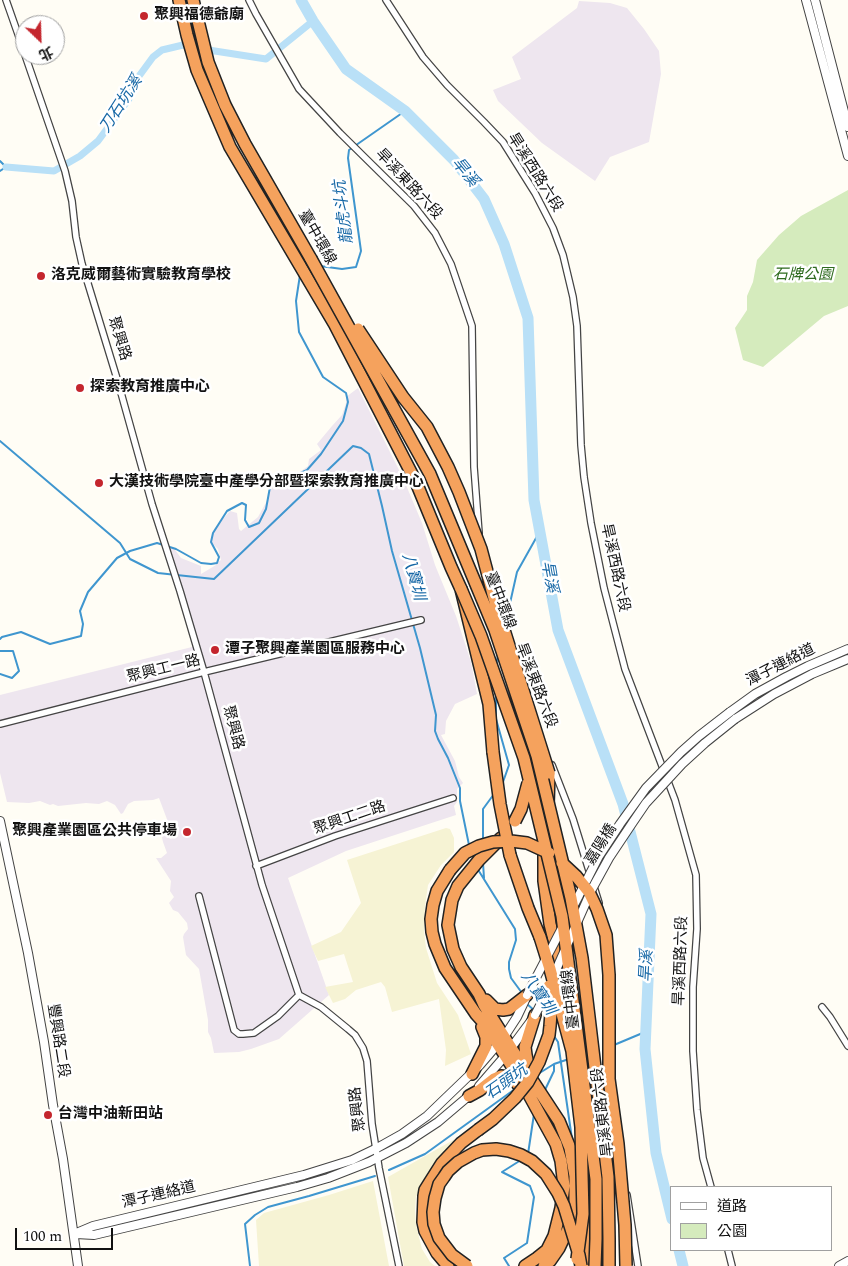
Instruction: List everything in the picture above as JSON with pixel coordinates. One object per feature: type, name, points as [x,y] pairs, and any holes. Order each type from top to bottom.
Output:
[{"type":"highway","name":"臺中環線","points":[[180,0],[197,70],[230,147],[344,342],[416,482],[481,636],[524,758],[562,916],[596,1179],[595,1266]]},
{"type":"highway","name":"臺中環線","points":[[193,0],[208,62],[245,144],[430,474],[494,630],[537,756],[572,898],[582,958],[608,1177],[609,1266]]},
{"type":"highway","points":[[311,259],[403,397],[426,427],[448,467],[481,549],[494,598],[549,773],[544,845],[544,882],[550,924],[566,987],[579,1056],[590,1158],[590,1266]]},
{"type":"highway","points":[[461,589],[489,704],[500,804],[510,855],[540,937],[572,1051],[581,1127],[583,1214],[578,1264]]},
{"type":"highway","points":[[521,684],[528,783],[521,809],[515,821],[463,880],[454,894],[448,925],[453,949],[461,966],[480,994],[495,1009],[510,1009],[527,995]]},
{"type":"highway","points":[[501,1041],[476,1014],[445,968],[432,932],[432,919],[437,891],[450,870],[466,853],[488,843],[504,841],[535,846],[552,854],[569,868],[589,892],[606,935],[609,975],[609,1079],[618,1144],[625,1225],[626,1266]]},
{"type":"highway","points":[[448,1266],[436,1253],[425,1231],[423,1212],[426,1190],[447,1156],[515,1098],[528,1082],[539,1062],[549,1035],[551,1014],[548,974],[540,937]]},
{"type":"highway","points":[[480,994],[501,1041],[556,1144],[561,1161],[564,1186],[562,1208],[554,1236],[547,1250],[525,1266]]},
{"type":"highway","points":[[472,1074],[487,1041],[476,1014]]},
{"type":"highway","points":[[530,1076],[525,1047],[535,1015]]},
{"type":"highway","points":[[508,1052],[530,1076],[559,1121],[570,1148],[575,1176],[575,1204],[568,1229],[559,1248],[544,1266]]},
{"type":"highway","points":[[469,1096],[497,1078],[505,1076],[515,1081],[531,1100]]},
{"type":"highway","points":[[467,1266],[452,1255],[439,1238],[434,1224],[434,1198],[448,1171],[458,1162],[482,1150],[496,1149],[521,1155],[532,1161],[546,1174],[564,1206],[577,1247],[578,1264]]},
{"type":"street","points":[[6,0],[15,26]]},
{"type":"street","name":"旱溪東路六段","points":[[249,0],[299,89],[340,133],[414,206],[435,233],[451,264],[472,326],[474,468],[479,536],[506,649],[574,819],[606,930],[610,983],[610,1077],[638,1266]]},
{"type":"street","name":"旱溪西路六段","points":[[386,0],[422,57],[446,85],[503,142],[535,193],[553,228],[563,255],[573,297],[577,326],[581,445],[584,477],[604,588],[625,669],[675,800],[696,875],[697,929],[693,987],[692,1051],[703,1158],[711,1186]]},
{"type":"street","points":[[806,0],[848,156]]},
{"type":"street","points":[[815,0],[848,127]]},
{"type":"street","name":"聚興路","points":[[29,65],[65,172],[82,264],[118,382],[152,504],[204,672],[256,866],[299,995],[321,1007],[348,1029],[355,1035],[363,1048],[372,1124],[383,1190],[399,1266]]},
{"type":"street","name":"聚興工一路","points":[[0,724],[204,672],[421,620]]},
{"type":"street","name":"潭子連絡道","points":[[730,712],[755,694],[786,677],[848,649]]},
{"type":"street","name":"潭子連絡道","points":[[735,720],[780,691],[812,674],[848,659]]},
{"type":"street","name":"嘉陽橋","points":[[527,995],[591,870],[620,824],[646,788],[681,752],[730,712]]},
{"type":"street","name":"嘉陽橋","points":[[535,1015],[592,889],[609,858],[633,822],[646,803],[682,764],[735,720]]},
{"type":"street","name":"聚興工二路","points":[[256,866],[335,836],[453,798]]},
{"type":"street","name":"豐興路二段","points":[[0,821],[28,953],[44,1042],[53,1105],[64,1159],[78,1266]]},
{"type":"street","points":[[199,896],[234,1030],[238,1034],[254,1033],[278,1016],[299,995]]},
{"type":"street","name":"潭子連絡道","points":[[74,1234],[93,1226],[304,1175],[352,1160],[376,1148],[402,1134],[427,1116],[472,1074],[501,1041],[517,1016],[527,995]]},
{"type":"street","points":[[822,1007],[848,1046]]},
{"type":"street","name":"潭子連絡道","points":[[74,1234],[94,1235],[297,1187],[344,1172],[378,1158],[426,1130],[469,1096],[508,1052],[535,1015]]},
{"type":"street","points":[[728,1251],[732,1266]]},
{"type":"street","points":[[839,1266],[848,1261]]},
{"type":"shaded area","points":[[579,1],[610,3],[627,8],[659,51],[661,74],[649,142],[610,157],[595,181],[542,143],[498,101],[493,90],[521,79],[512,57],[577,8]]},
{"type":"shaded area","points":[[358,388],[403,478],[422,523],[435,565],[456,616],[471,662],[477,694],[455,704],[446,721],[445,734],[441,735],[455,761],[459,777],[463,783],[457,789],[457,802],[454,806],[456,815],[346,851],[288,878],[329,995],[279,1039],[239,1052],[214,1053],[208,1032],[208,1020],[199,969],[186,955],[183,937],[188,929],[187,923],[178,912],[173,910],[169,903],[174,897],[170,891],[171,881],[156,858],[161,858],[167,853],[161,833],[168,822],[159,798],[134,801],[128,804],[121,814],[115,805],[107,801],[99,804],[86,803],[58,806],[40,801],[29,803],[7,802],[0,773],[0,695],[192,647],[192,640],[164,551],[173,547],[181,558],[201,566],[201,574],[216,565],[221,560],[218,549],[211,542],[214,529],[230,511],[237,513],[239,529],[241,531],[258,517],[268,499],[272,481],[285,475],[293,477],[308,466],[309,459],[321,450],[317,444],[342,415],[346,397]]},
{"type":"shaded area","points":[[446,828],[450,829],[454,838],[454,852],[441,865],[428,885],[424,931],[426,948],[437,983],[458,1015],[471,1054],[445,1066],[446,1050],[439,999],[392,1012],[385,987],[381,982],[356,990],[345,999],[333,1003],[325,987],[353,982],[344,954],[318,961],[311,946],[341,932],[361,903],[347,860]]},
{"type":"shaded area","points":[[455,1139],[423,1181],[416,1197],[416,1225],[422,1249],[430,1262],[435,1266],[404,1266],[388,1177]]},
{"type":"shaded area","points":[[373,1181],[389,1266],[259,1266],[256,1220],[264,1213]]},
{"type":"green space","name":"石牌公園","points":[[848,190],[848,306],[824,316],[763,367],[743,360],[735,328],[747,310],[747,296],[753,282],[757,260],[779,235],[801,216]]},
{"type":"waterway","name":"旱溪","points":[[301,0],[346,69],[405,111],[454,160],[484,199],[504,244],[528,318],[534,500],[558,630],[623,804],[651,914],[645,1049],[656,1153],[670,1211]]},
{"type":"waterway","name":"刀石坑溪","points":[[202,49],[266,59],[313,21]]},
{"type":"waterway","name":"刀石坑溪","points":[[6,167],[54,171],[80,156],[98,141],[129,99],[131,87],[153,57],[162,50],[183,45],[191,47]]},
{"type":"waterway","name":"龍虎斗坑","points":[[320,266],[342,269],[356,267],[361,251],[348,158],[349,150],[405,111]]},
{"type":"waterway","name":"八寶圳","points":[[0,161],[6,167],[0,171]]},
{"type":"waterway","name":"龍虎斗坑","points":[[0,639],[21,632],[50,644],[81,636],[83,624],[80,611],[88,592],[117,558],[130,551],[157,543],[176,549],[201,563],[217,563],[219,557],[211,542],[213,533],[227,511],[242,503],[246,505],[245,520],[249,527],[259,523],[266,509],[270,487],[307,470],[321,454],[343,421],[348,402],[346,393],[323,377],[299,332],[296,301],[300,275]]},
{"type":"waterway","name":"八寶圳","points":[[0,441],[120,543],[130,559],[158,573],[214,579],[353,446],[361,448],[369,454],[392,551],[420,648],[436,715],[435,731],[460,788],[460,801],[469,845]]},
{"type":"waterway","points":[[506,621],[517,572],[540,531]]},
{"type":"waterway","name":"龍虎斗坑","points":[[0,651],[13,651],[19,671],[12,678],[0,674]]},
{"type":"waterway","points":[[496,665],[498,655]]},
{"type":"waterway","points":[[496,694],[496,719],[509,765],[503,782]]},
{"type":"waterway","points":[[483,841],[483,809],[494,794]]},
{"type":"waterway","name":"八寶圳","points":[[483,863],[484,878]]},
{"type":"waterway","name":"八寶圳","points":[[477,868],[515,929],[516,940],[509,962],[509,969],[511,978],[522,993]]},
{"type":"waterway","name":"八寶圳","points":[[527,1004],[535,1011]]},
{"type":"waterway","name":"石頭坑","points":[[614,1045],[645,1032]]},
{"type":"waterway","name":"八寶圳","points":[[554,1036],[558,1042],[572,1139]]},
{"type":"waterway","name":"石頭坑","points":[[538,1074],[554,1064],[569,1059]]},
{"type":"waterway","points":[[544,1092],[554,1071],[554,1064]]},
{"type":"waterway","name":"石頭坑","points":[[389,1170],[425,1154],[515,1089]]},
{"type":"waterway","points":[[528,1154],[534,1114]]},
{"type":"waterway","points":[[509,1266],[504,1258],[527,1243],[534,1197],[530,1186],[502,1172],[521,1160]]},
{"type":"waterway","name":"石頭坑","points":[[250,1266],[245,1224],[255,1215],[268,1207],[375,1176]]},
{"type":"waterway","name":"旱溪","points":[[679,1251],[683,1266]]},
{"type":"place","name":"聚興福德爺廟","points":[[144,16]]},
{"type":"place","name":"洛克威爾藝術實驗教育學校","points":[[41,276]]},
{"type":"place","name":"探索教育推廣中心","points":[[80,388]]},
{"type":"place","name":"大漢技術學院臺中產學分部暨探索教育推廣中心","points":[[99,483]]},
{"type":"place","name":"潭子聚興產業園區服務中心","points":[[215,650]]},
{"type":"place","name":"聚興產業園區公共停車場","points":[[187,832]]},
{"type":"place","name":"台灣中油新田站","points":[[48,1115]]}]
